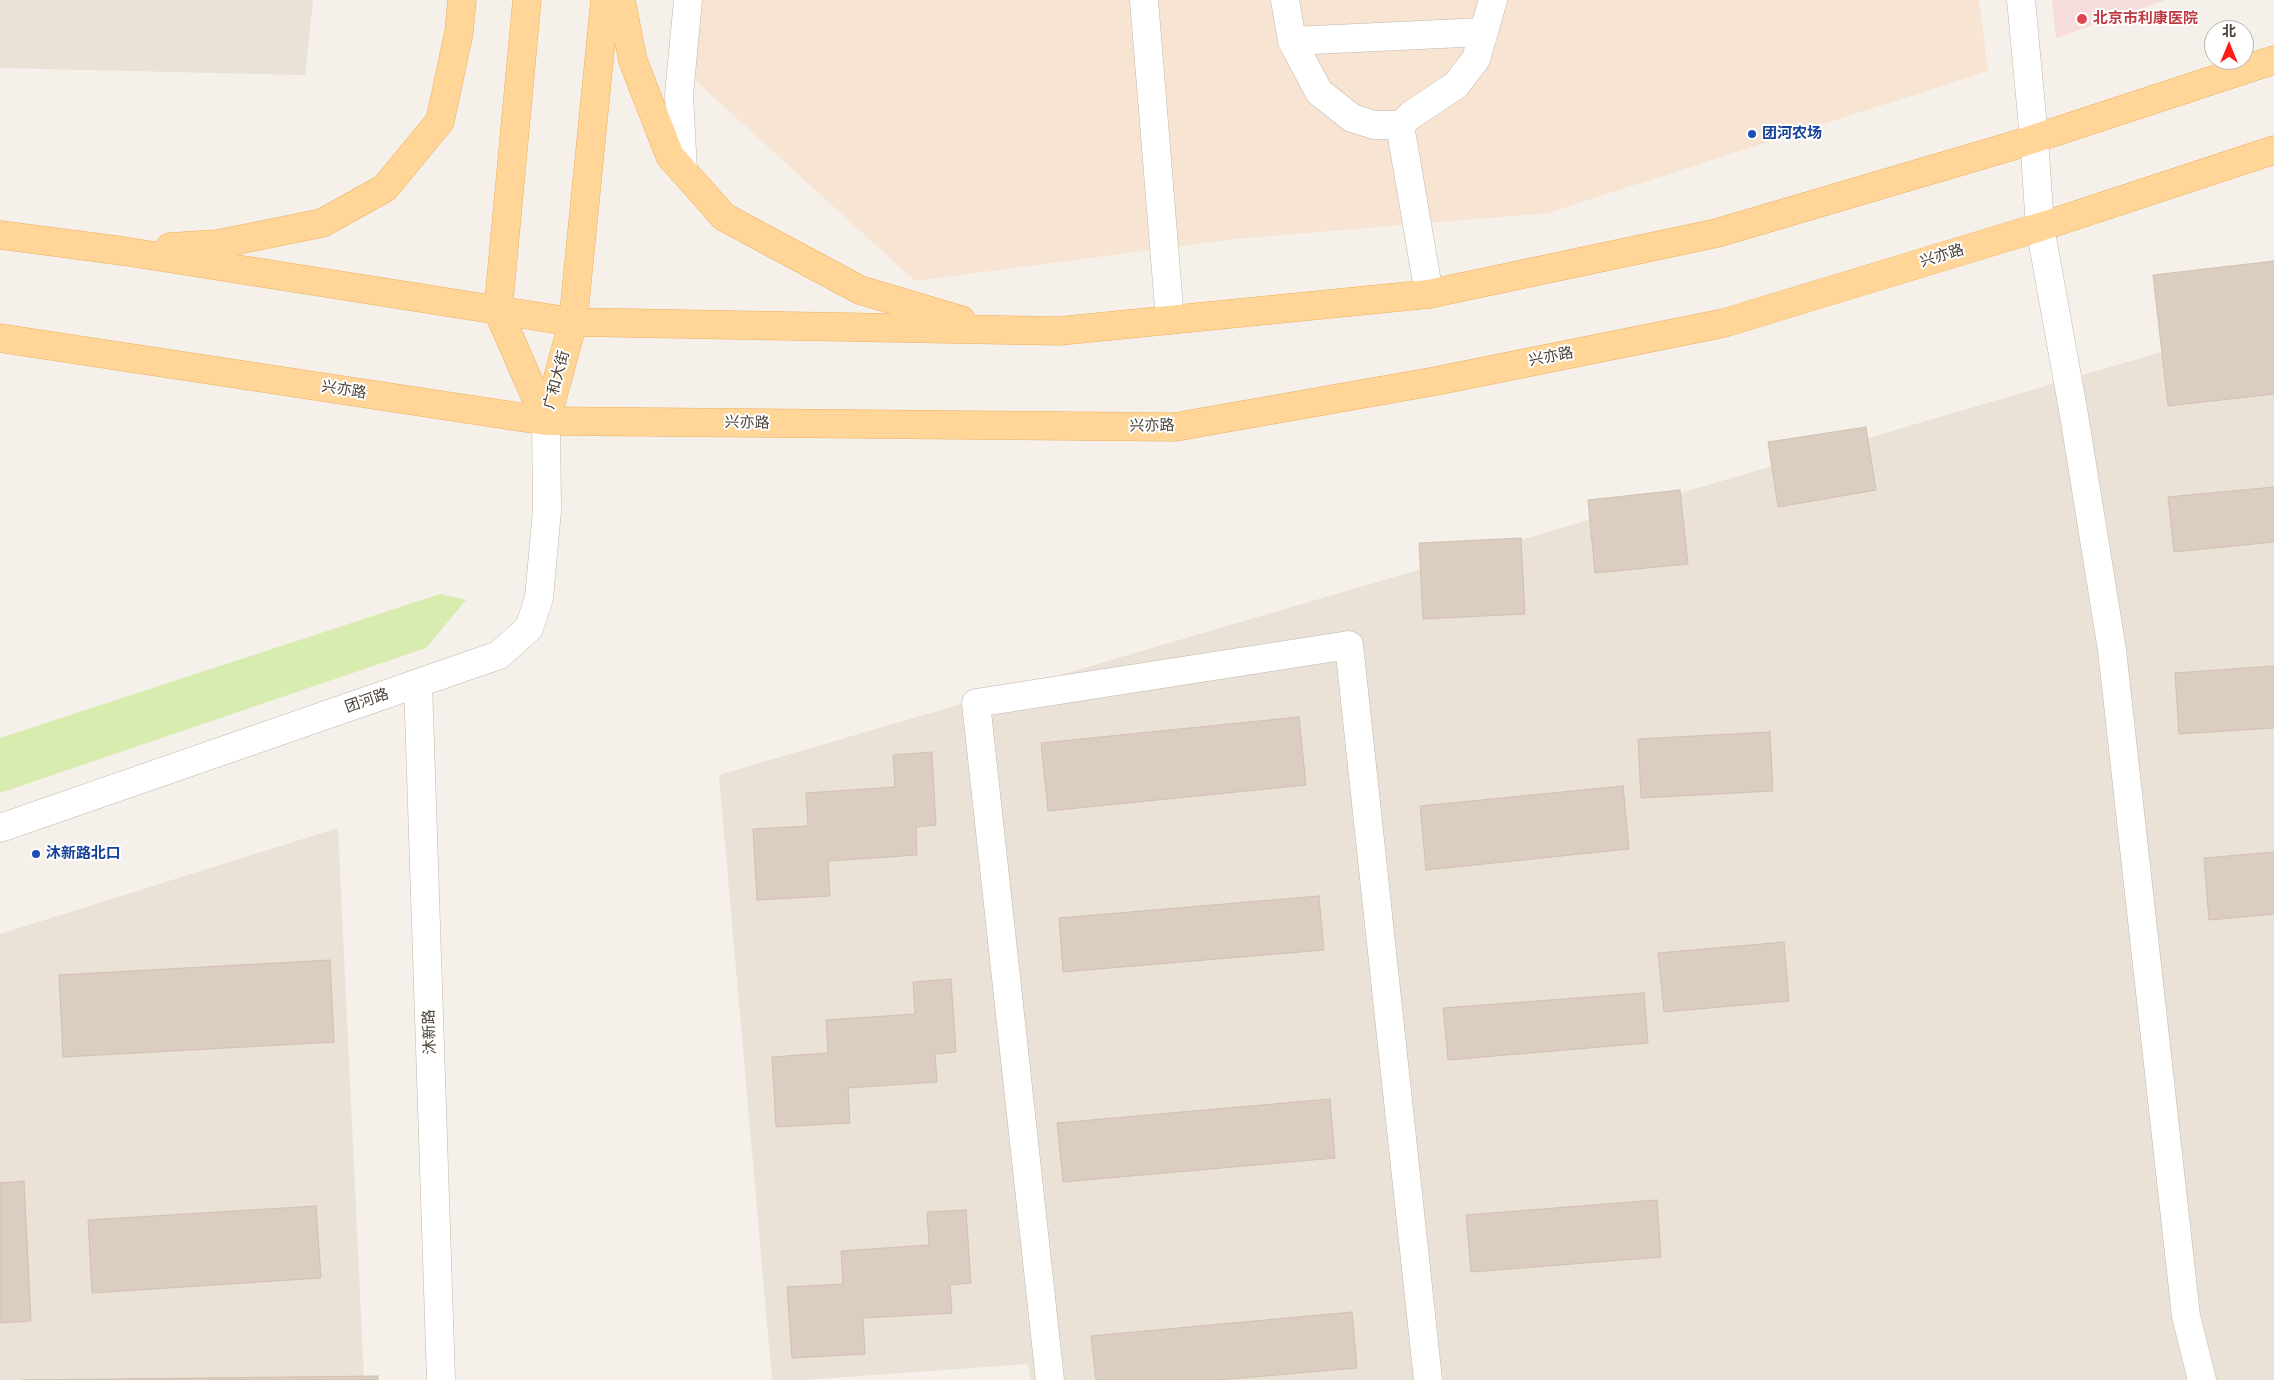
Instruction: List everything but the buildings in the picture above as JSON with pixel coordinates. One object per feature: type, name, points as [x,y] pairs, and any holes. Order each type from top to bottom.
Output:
[{"type":"main road","points":[[123,251],[218,244],[322,223],[385,188],[440,121],[459,32],[462,0]]},
{"type":"main road","name":"广和大街","points":[[527,0],[498,311],[546,421]]},
{"type":"main road","name":"广和大街","points":[[546,421],[573,322],[605,0]]},
{"type":"main road","points":[[621,0],[633,61],[670,156],[724,217],[860,290],[994,330]]},
{"type":"main road","points":[[0,235],[123,251],[573,322],[1059,331],[1429,294],[1717,233],[2034,138],[2274,60]]},
{"type":"main road","name":"兴亦路","points":[[0,338],[546,421],[1175,427],[1436,380],[1724,323],[2040,226],[2274,150]]},
{"type":"street","points":[[683,171],[679,95],[688,0]]},
{"type":"street","points":[[1144,0],[1170,320]]},
{"type":"street","points":[[1285,0],[1292,41],[1319,92],[1352,118],[1374,125],[1400,125],[1410,115],[1456,85],[1476,59],[1493,0]]},
{"type":"street","points":[[2021,0],[2040,226],[2074,415],[2112,650],[2186,1316],[2202,1380]]},
{"type":"street","points":[[1292,41],[1484,32]]},
{"type":"street","points":[[1400,125],[1429,294]]},
{"type":"street","name":"团河路","points":[[0,828],[498,655],[529,628],[539,598],[546,520],[546,421]]},
{"type":"street","points":[[1050,1380],[976,703],[1349,645],[1428,1380]]},
{"type":"street","name":"沐新路","points":[[418,683],[441,1380]]},
{"type":"shaded area","points":[[0,0],[313,0],[305,75],[0,68]]},
{"type":"shaded area","points":[[678,0],[1979,0],[1988,71],[1548,213],[1234,239],[915,281],[674,61]]},
{"type":"shaded area","name":"北京市利康医院","points":[[2052,0],[2165,0],[2056,38]]},
{"type":"shaded area","points":[[2274,319],[2274,1380],[1031,1380],[1028,1364],[804,1380],[772,1380],[719,775]]},
{"type":"shaded area","points":[[338,828],[364,1380],[0,1380],[0,934]]},
{"type":"green space","points":[[440,594],[466,600],[426,648],[0,793],[0,738]]},
{"type":"place","name":"北京市利康医院","points":[[2082,19]]},
{"type":"place","name":"团河农场","points":[[1752,134]]},
{"type":"place","name":"沐新路北口","points":[[36,854]]}]
